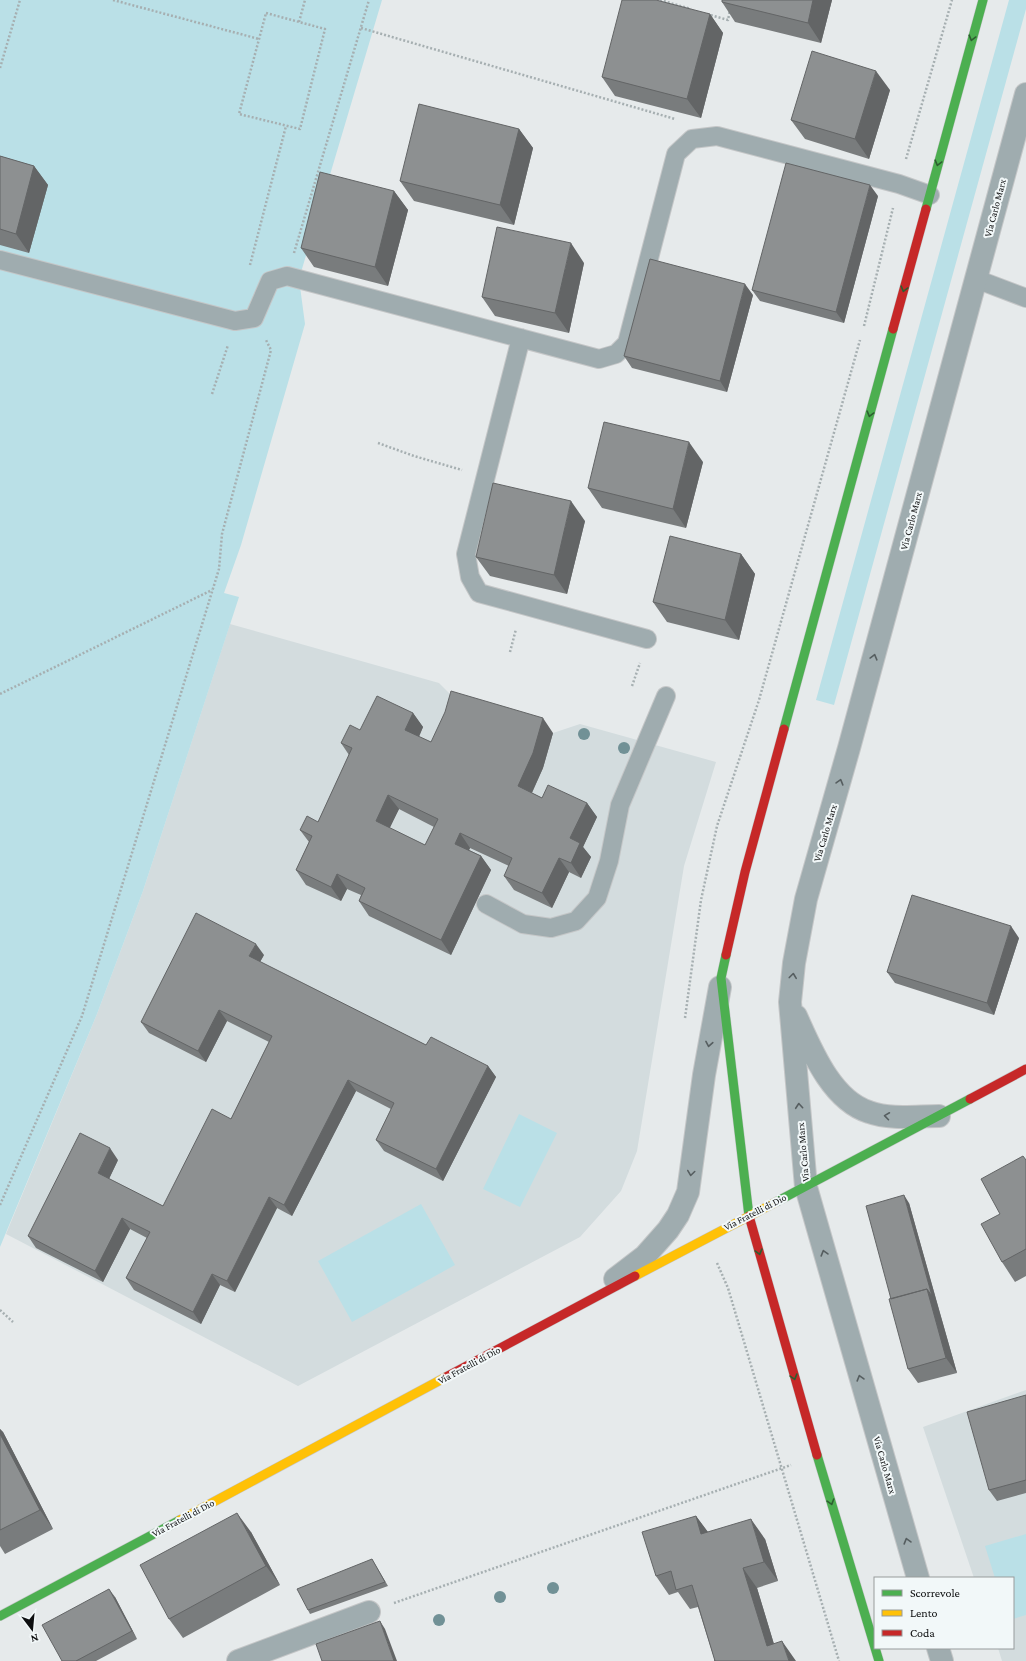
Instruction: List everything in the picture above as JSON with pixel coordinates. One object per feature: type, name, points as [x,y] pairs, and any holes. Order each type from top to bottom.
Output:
[{"type":"street","points":[[579,1306],[645,1256],[668,1230],[685,1201],[688,1192],[704,1075],[721,978],[736,907],[983,0]]},
{"type":"street","name":"Via Carlo Marx","points":[[918,1577],[806,1186],[790,1002],[794,963],[806,899],[849,748],[1026,94]]},
{"type":"street","points":[[721,978],[750,1214],[817,1457],[874,1648]]},
{"type":"street","name":"Via Fratelli di Dio","points":[[790,1002],[828,1078],[848,1101],[869,1113],[898,1117],[939,1116]]},
{"type":"street","name":"Via Fratelli di Dio","points":[[0,1616],[750,1214],[806,1186],[1026,1069]]},
{"type":"street","points":[[238,1661],[369,1612]]},
{"type":"street","points":[[874,1649],[878,1661]]},
{"type":"street","points":[[938,1649],[942,1661]]},
{"type":"lane","points":[[0,260],[236,321],[254,318],[270,281],[287,276],[599,359],[616,354],[627,343],[676,154],[692,139],[717,136],[899,184],[930,195]]},
{"type":"lane","points":[[976,279],[1026,298]]},
{"type":"lane","points":[[521,338],[466,554],[470,577],[479,593],[647,640]]},
{"type":"lane","points":[[486,904],[523,924],[551,928],[576,921],[596,898],[609,861],[620,805],[666,696]]},
{"type":"path","points":[[0,68],[20,0]]},
{"type":"path","points":[[113,0],[259,39]]},
{"type":"path","points":[[299,22],[305,0]]},
{"type":"path","points":[[287,276],[369,0]]},
{"type":"path","points":[[660,0],[697,11]]},
{"type":"path","points":[[705,13],[728,20],[731,6]]},
{"type":"path","points":[[266,13],[299,22],[325,29],[300,129],[239,114],[266,13]]},
{"type":"path","points":[[361,28],[677,120],[692,139]]},
{"type":"path","points":[[249,268],[286,126]]},
{"type":"path","points":[[0,1205],[82,1016],[219,569],[222,534],[271,350],[254,318]]},
{"type":"path","points":[[212,394],[236,321]]},
{"type":"path","points":[[378,442],[414,456],[486,477]]},
{"type":"path","points":[[0,694],[212,590]]},
{"type":"path","points":[[0,1310],[13,1322]]},
{"type":"path","points":[[369,1612],[781,1468],[817,1457]]},
{"type":"shaded area","points":[[0,0],[382,0],[299,279],[305,324],[241,545],[224,593],[239,597],[143,891],[97,1014],[0,1247]]},
{"type":"shaded area","points":[[1009,0],[1026,0],[1026,9],[834,705],[816,700]]},
{"type":"shaded area","points":[[230,624],[439,683],[461,705],[553,733],[580,724],[716,762],[684,866],[637,1151],[621,1191],[580,1237],[298,1386],[6,1234],[97,1014],[143,891]]},
{"type":"shaded area","points":[[519,1114],[557,1133],[520,1207],[483,1189]]},
{"type":"shaded area","points":[[421,1204],[455,1265],[352,1322],[318,1261]]},
{"type":"shaded area","points":[[1026,1390],[1026,1661],[1002,1661],[998,1649],[1014,1649],[1014,1577],[974,1577],[923,1427]]},
{"type":"shaded area","points":[[1026,1534],[1026,1615],[1014,1619],[1014,1577],[995,1577],[985,1546]]},
{"type":"building","points":[[622,0],[656,0],[710,14],[687,99],[602,77]]},
{"type":"building","points":[[722,0],[813,0],[808,23],[722,2]]},
{"type":"building","points":[[812,51],[876,71],[855,139],[791,120]]},
{"type":"building","points":[[419,104],[519,129],[500,205],[400,181]]},
{"type":"building","points":[[0,156],[34,166],[16,234],[0,229]]},
{"type":"building","points":[[786,163],[870,185],[836,312],[752,290]]},
{"type":"building","points":[[320,172],[394,191],[375,267],[301,248]]},
{"type":"building","points":[[497,227],[571,243],[555,313],[482,297]]},
{"type":"building","points":[[650,259],[745,284],[720,381],[624,356]]},
{"type":"building","points":[[604,422],[689,442],[673,509],[588,488]]},
{"type":"building","points":[[493,483],[571,501],[554,575],[476,557]]},
{"type":"building","points":[[670,536],[741,554],[725,620],[653,602]]},
{"type":"building","points":[[451,691],[543,718],[533,753],[518,786],[542,798],[548,785],[587,803],[570,838],[580,843],[571,863],[559,858],[542,893],[504,876],[512,858],[460,833],[455,844],[481,856],[441,940],[359,901],[365,888],[337,874],[331,887],[296,870],[312,836],[300,830],[307,816],[318,822],[352,748],[341,743],[350,725],[360,730],[377,696],[413,713],[405,730],[431,742],[445,712]],"holes":[[[388,795],[438,819],[425,845],[376,821]]]},
{"type":"building","points":[[912,895],[1011,926],[987,1003],[887,972]]},
{"type":"building","points":[[196,913],[256,944],[249,956],[426,1045],[431,1037],[488,1066],[436,1169],[376,1140],[394,1103],[348,1080],[284,1205],[269,1197],[227,1281],[212,1274],[193,1312],[126,1278],[150,1232],[122,1218],[95,1271],[28,1236],[80,1133],[110,1148],[98,1173],[163,1206],[212,1109],[231,1119],[272,1036],[219,1010],[198,1051],[141,1022]]},
{"type":"building","points":[[1023,1156],[1026,1160],[1026,1249],[1002,1262],[981,1224],[1000,1214],[981,1179]]},
{"type":"building","points":[[904,1195],[932,1296],[927,1289],[891,1299],[866,1206]]},
{"type":"building","points":[[927,1289],[946,1358],[908,1369],[889,1299]]},
{"type":"building","points":[[1026,1395],[1026,1480],[989,1490],[967,1412]]},
{"type":"building","points":[[0,1434],[40,1510],[0,1530]]},
{"type":"building","points":[[237,1513],[266,1566],[169,1619],[140,1565]]},
{"type":"building","points":[[696,1516],[701,1534],[751,1519],[764,1562],[743,1568],[767,1646],[782,1641],[789,1661],[715,1661],[692,1585],[676,1590],[671,1571],[656,1576],[642,1532]]},
{"type":"building","points":[[372,1559],[385,1582],[308,1610],[297,1589]]},
{"type":"building","points":[[109,1589],[132,1631],[76,1661],[62,1661],[42,1625]]},
{"type":"building","points":[[380,1621],[394,1661],[322,1661],[316,1644]]},
{"type":"traffic: fast","points":[[926,209],[983,0]]},
{"type":"traffic: fast","points":[[784,729],[893,329]]},
{"type":"traffic: fast","points":[[726,955],[721,978],[749,1216]]},
{"type":"traffic: fast","points":[[776,1202],[970,1099]]},
{"type":"traffic: fast","points":[[817,1455],[874,1644]]},
{"type":"traffic: fast","points":[[0,1616],[180,1520]]},
{"type":"traffic: fast","points":[[875,1649],[879,1661]]},
{"type":"traffic: slow","points":[[635,1276],[776,1202]]},
{"type":"traffic: slow","points":[[180,1520],[446,1377]]},
{"type":"traffic: jam","points":[[893,329],[926,209]]},
{"type":"traffic: jam","points":[[726,955],[745,872],[784,729]]},
{"type":"traffic: jam","points":[[970,1099],[1026,1069]]},
{"type":"traffic: jam","points":[[749,1216],[817,1455]]},
{"type":"traffic: jam","points":[[446,1377],[635,1276]]}]
